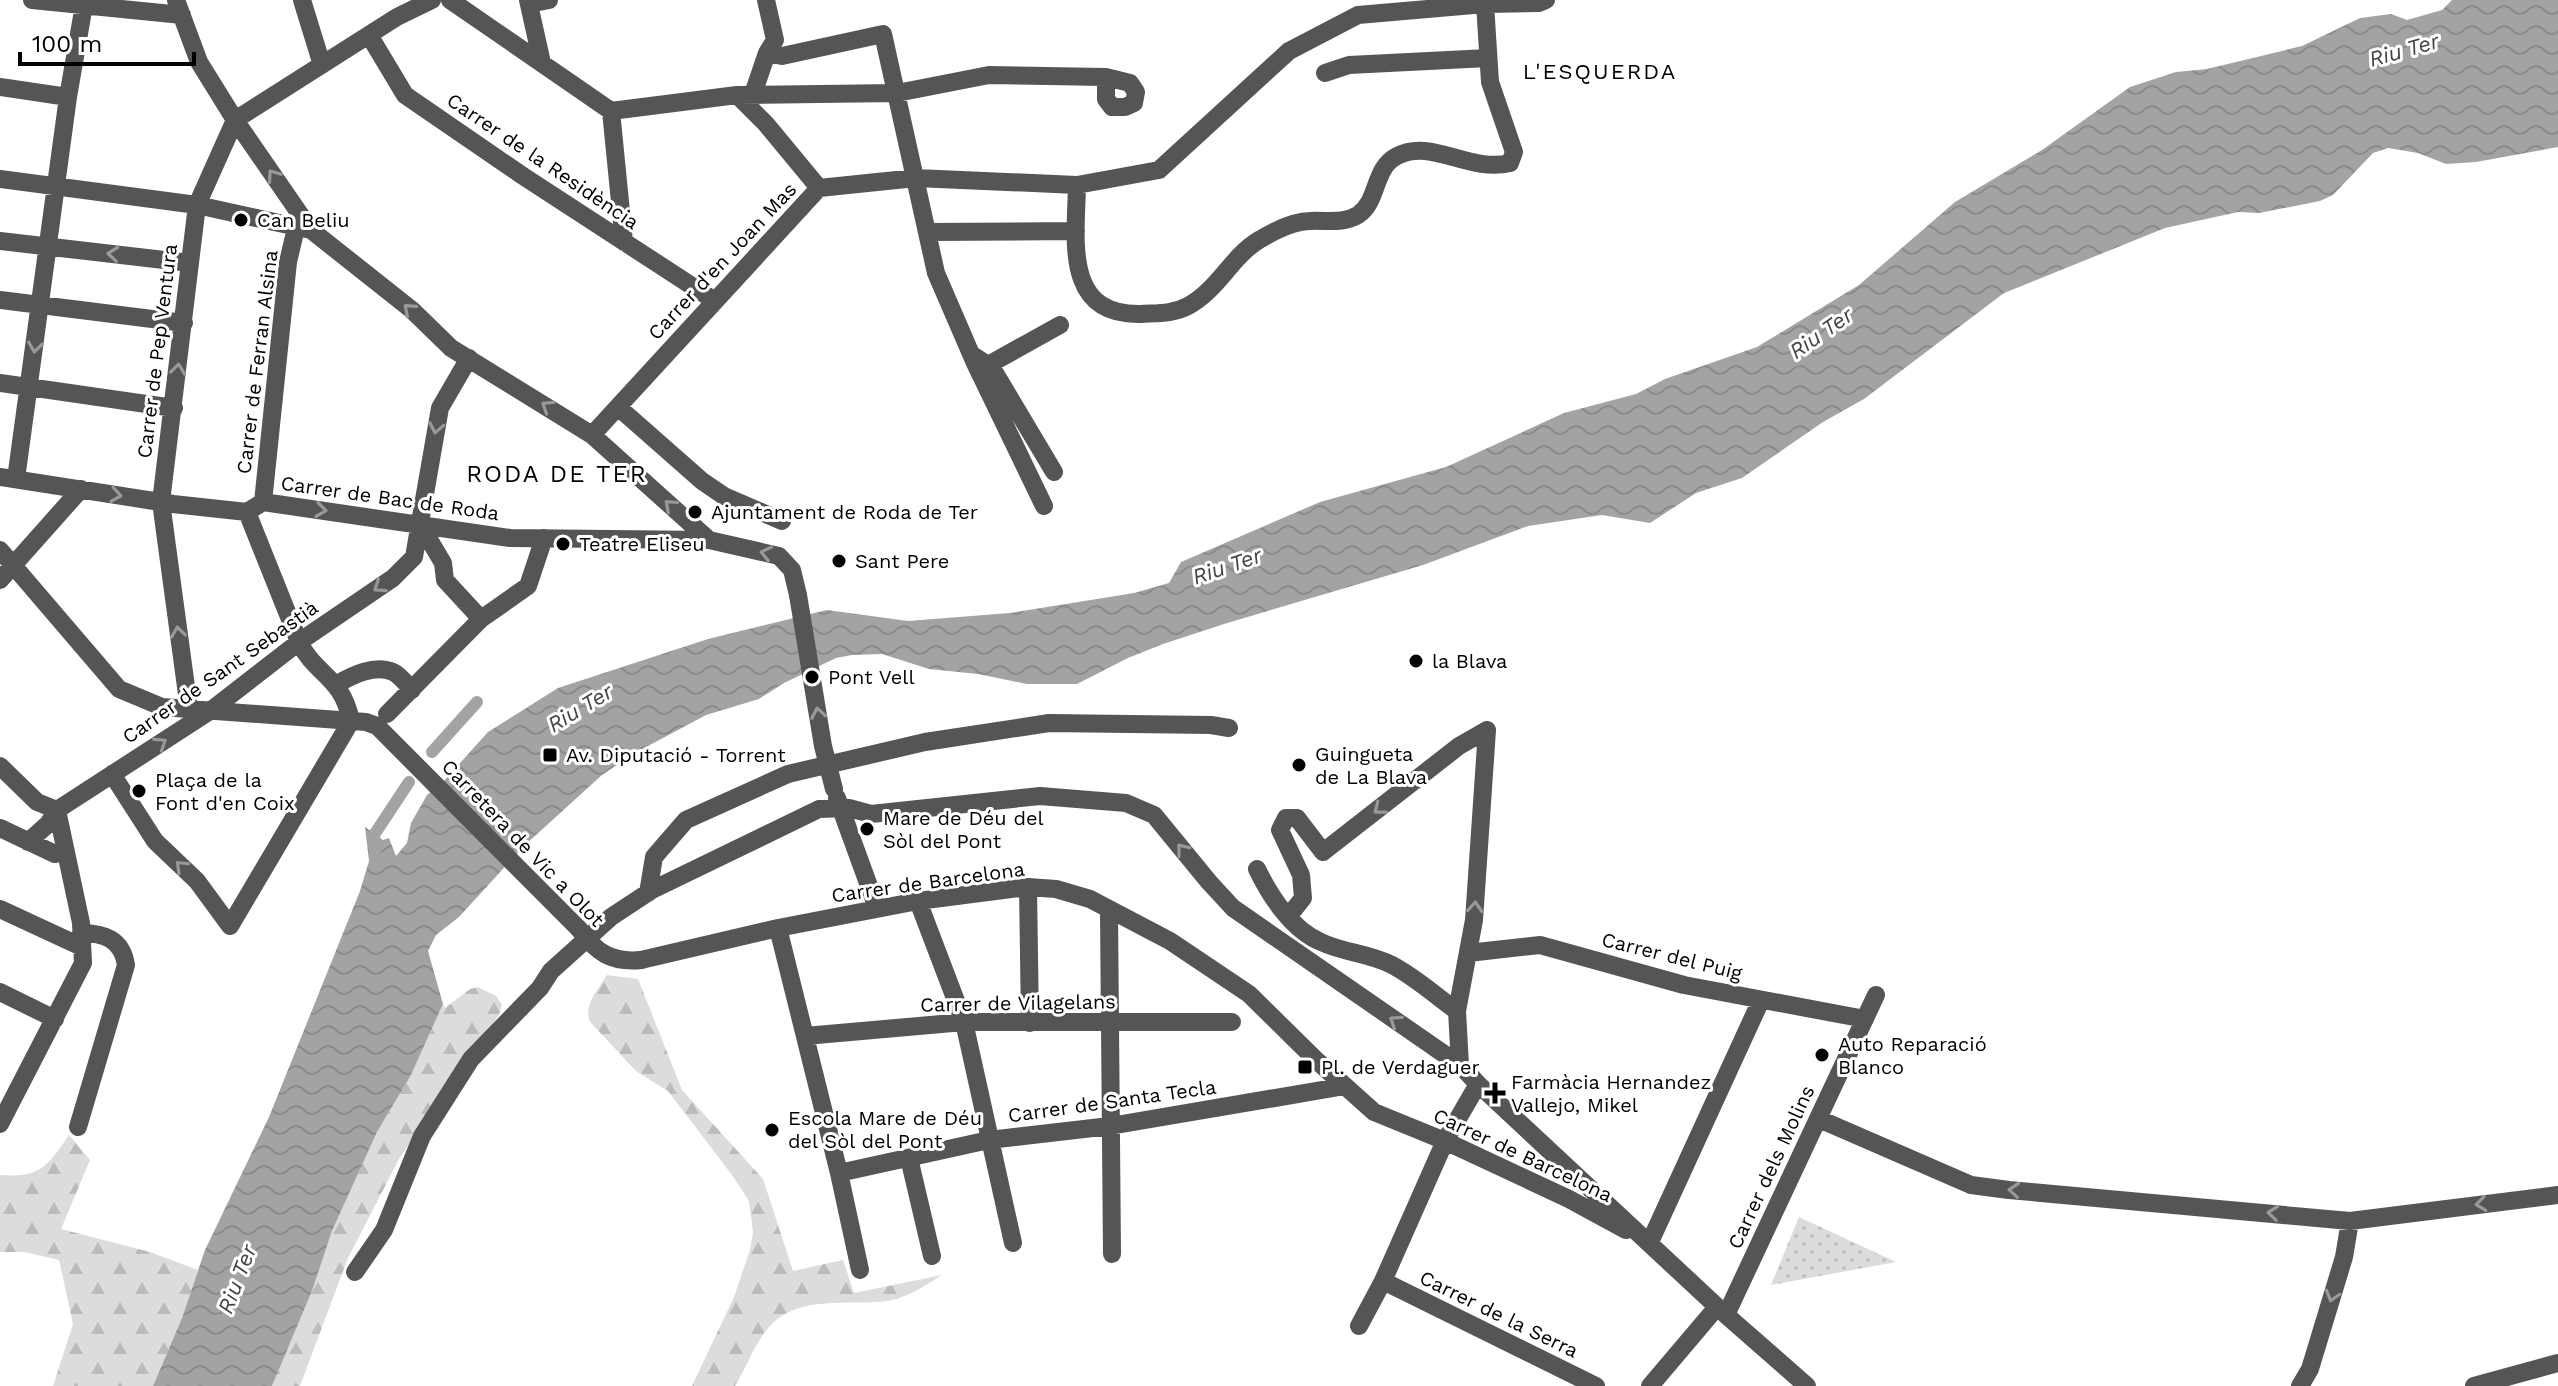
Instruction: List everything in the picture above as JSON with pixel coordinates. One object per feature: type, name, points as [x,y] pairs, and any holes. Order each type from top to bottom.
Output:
[{"type":"street","points":[[32,0],[179,8],[199,62],[304,229],[412,310],[451,348],[592,435],[709,540]]},
{"type":"street","points":[[302,0],[322,65]]},
{"type":"street","points":[[235,120],[369,35],[400,9],[432,0]]},
{"type":"street","points":[[450,0],[611,111],[744,96],[897,93],[989,75],[1106,77]]},
{"type":"street","points":[[542,63],[529,2],[549,0]]},
{"type":"street","points":[[744,96],[775,40],[766,0]]},
{"type":"street","name":"Carrer d'en Joan Mas","points":[[592,435],[819,188],[916,178],[1077,185],[1159,170],[1289,51],[1358,15],[1485,4],[1539,3],[1546,0]]},
{"type":"street","points":[[1077,185],[1079,271],[1085,291],[1100,305],[1119,314],[1170,313],[1189,306],[1211,289],[1255,242],[1308,220],[1331,222],[1359,214],[1369,203],[1383,168],[1394,157],[1424,149],[1483,166],[1510,163],[1514,152],[1490,82],[1485,4]]},
{"type":"street","points":[[84,5],[68,97],[29,387],[8,478],[247,512],[299,642],[305,654],[337,684],[348,705],[351,721],[230,926],[197,881],[155,841],[112,774]]},
{"type":"street","points":[[767,53],[782,56],[883,34],[936,273],[1044,506]]},
{"type":"street","name":"Carrer de la Residència","points":[[369,35],[405,95],[715,301]]},
{"type":"street","points":[[1325,73],[1349,65],[1488,58]]},
{"type":"street","points":[[0,87],[68,97]]},
{"type":"street","points":[[744,96],[819,188]]},
{"type":"street","points":[[611,111],[624,242]]},
{"type":"street","name":"Carrer de Pep Ventura","points":[[189,709],[161,502],[197,205],[235,120]]},
{"type":"street","points":[[0,179],[197,205],[304,229]]},
{"type":"street","name":"Carrer de Ferran Alsina","points":[[263,502],[288,262],[304,229]]},
{"type":"street","points":[[927,232],[1076,231]]},
{"type":"street","points":[[0,241],[190,263]]},
{"type":"street","points":[[0,300],[184,323]]},
{"type":"street","points":[[988,365],[1060,325]]},
{"type":"street","points":[[971,354],[992,368],[1054,472]]},
{"type":"street","name":"Carrer de Sant Sebastià","points":[[28,842],[48,824],[57,810],[210,711],[299,642],[393,578],[414,557],[440,408],[469,358]]},
{"type":"street","points":[[0,383],[174,408]]},
{"type":"street","points":[[618,407],[702,481],[724,496],[782,521]]},
{"type":"street","points":[[7,573],[81,489]]},
{"type":"street","name":"Carrer de Bac de Roda","points":[[247,512],[263,502],[510,538],[709,540],[779,556],[792,570],[823,746],[840,808]]},
{"type":"street","points":[[421,526],[443,563],[445,580],[481,619]]},
{"type":"street","points":[[0,550],[7,573],[119,689],[162,707],[386,723],[412,690],[481,619],[528,586],[544,538]]},
{"type":"street","points":[[337,684],[361,672],[377,670],[394,672],[412,690]]},
{"type":"street","name":"Carretera de Vic a Olot","points":[[386,723],[598,953],[625,961],[641,960]]},
{"type":"street","points":[[648,893],[654,857],[686,820],[788,774],[925,742],[1049,723],[1211,725],[1229,728]]},
{"type":"street","points":[[1288,917],[1303,898],[1301,875],[1280,830],[1286,818],[1297,818],[1323,852],[1459,746],[1487,730],[1474,920],[1457,1011],[1460,1065]]},
{"type":"street","points":[[0,766],[37,802],[57,810],[83,963],[0,1124]]},
{"type":"street","points":[[355,1272],[384,1230],[422,1136],[471,1059],[540,988],[551,971],[611,917],[648,893],[819,809],[840,808],[871,814],[1040,796],[1086,797],[1126,803],[1154,815],[1233,908],[1460,1065],[1721,1311],[1807,1386]]},
{"type":"street","points":[[840,808],[877,908]]},
{"type":"street","points":[[0,828],[55,854]]},
{"type":"street","points":[[1257,869],[1269,893],[1288,917],[1320,942],[1365,953],[1393,965],[1457,1011]]},
{"type":"street","points":[[1028,887],[1030,1023]]},
{"type":"street","name":"Carrer de Barcelona","points":[[641,960],[877,908],[1028,887],[1056,889],[1090,899],[1170,941],[1249,994],[1374,1112],[1445,1141],[1569,1199],[1650,1242]]},
{"type":"street","points":[[918,901],[964,1022],[1013,1243]]},
{"type":"street","points":[[0,909],[81,940],[100,933],[116,942],[124,953],[126,965],[78,1127]]},
{"type":"street","points":[[1109,911],[1112,1254]]},
{"type":"street","points":[[778,928],[860,1270]]},
{"type":"street","name":"Carrer del Puig","points":[[1468,953],[1540,945],[1684,985],[1865,1019]]},
{"type":"street","points":[[0,992],[55,1019]]},
{"type":"street","name":"Carrer dels Molins","points":[[1721,1311],[1819,1119],[1876,995]]},
{"type":"street","points":[[1650,1242],[1761,1000]]},
{"type":"street","name":"Carrer de Vilagelans","points":[[805,1036],[964,1022],[1232,1022]]},
{"type":"street","points":[[1359,1326],[1383,1281],[1445,1141],[1478,1084]]},
{"type":"street","name":"Carrer de Santa Tecla","points":[[839,1173],[989,1140],[1110,1126],[1345,1086]]},
{"type":"street","points":[[1819,1119],[1971,1185],[2350,1221],[2558,1195]]},
{"type":"street","points":[[909,1158],[932,1256]]},
{"type":"street","points":[[2300,1386],[2311,1378],[2344,1257],[2350,1221]]},
{"type":"street","name":"Carrer de la Serra","points":[[1383,1281],[1596,1386]]},
{"type":"street","points":[[1650,1386],[1721,1311]]},
{"type":"street","points":[[2474,1386],[2558,1363]]},
{"type":"green space","points":[[607,975],[638,979],[682,1090],[763,1179],[793,1271],[843,1260],[854,1293],[942,1275],[916,1291],[893,1300],[824,1304],[794,1310],[769,1327],[735,1386],[692,1386],[734,1297],[750,1250],[753,1232],[749,1201],[668,1091],[636,1071],[590,1022],[590,1004]]},
{"type":"green space","points":[[478,987],[496,996],[502,1005],[499,1015],[399,1159],[348,1258],[300,1386],[272,1386],[312,1291],[332,1231],[377,1132],[411,1075],[443,1004],[445,1008],[470,989]]},
{"type":"green space","points":[[69,1135],[90,1160],[61,1229],[150,1252],[198,1270],[182,1318],[153,1386],[53,1386],[73,1324],[59,1260],[25,1252],[0,1252],[0,1175],[25,1175],[41,1168]]},
{"type":"green space","points":[[1799,1217],[1896,1262],[1771,1285]]},
{"type":"water","name":"Riu Ter","points":[[2452,0],[2558,0],[2558,147],[2476,162],[2446,164],[2418,153],[2388,148],[2373,153],[2333,195],[2320,201],[2259,213],[2238,212],[2165,228],[2004,293],[1864,399],[1823,422],[1742,478],[1696,493],[1650,523],[1602,515],[1528,526],[1423,565],[1163,644],[1077,684],[1027,684],[978,674],[929,669],[882,654],[836,658],[759,699],[706,715],[633,754],[602,775],[525,845],[459,917],[436,935],[428,951],[443,1004],[411,1075],[377,1132],[332,1231],[312,1291],[272,1386],[153,1386],[182,1318],[205,1250],[269,1117],[360,891],[369,861],[365,827],[383,840],[389,838],[396,856],[407,843],[411,823],[427,795],[443,782],[488,732],[558,688],[708,639],[827,610],[908,621],[1010,613],[1134,593],[1169,583],[1181,562],[1320,502],[1446,467],[1564,413],[1636,394],[1665,379],[1757,347],[1859,285],[1955,202],[2042,150],[2130,87],[2176,72],[2207,69],[2302,46],[2360,18],[2391,14],[2407,20],[2442,10]]},
{"type":"waterway","points":[[432,752],[477,702]]},
{"type":"waterway","points":[[375,851],[374,835],[409,782]]},
{"type":"place","name":"Can Beliu","points":[[241,220]]},
{"type":"place","name":"Ajuntament de Roda de Ter","points":[[695,512]]},
{"type":"place","name":"Teatre Eliseu","points":[[563,544]]},
{"type":"place","name":"Sant Pere","points":[[839,561]]},
{"type":"place","name":"la Blava","points":[[1416,661]]},
{"type":"place","name":"Pont Vell","points":[[812,677]]},
{"type":"place","name":"Av. Diputació - Torrent","points":[[550,755]]},
{"type":"place","name":"Guingueta de La Blava","points":[[1299,765]]},
{"type":"place","name":"Plaça de la Font d'en Coix","points":[[139,791]]},
{"type":"place","name":"Mare de Déu del Sòl del Pont","points":[[867,829]]},
{"type":"place","name":"Auto Reparació Blanco","points":[[1822,1055]]},
{"type":"place","name":"Pl. de Verdaguer","points":[[1305,1067]]},
{"type":"place","name":"Farmàcia Hernandez Vallejo, Mikel","points":[[1495,1093]]},
{"type":"place","name":"Escola Mare de Déu del Sòl del Pont","points":[[772,1130]]},
{"type":"district","name":"L'ESQUERDA","points":[[1600,71]]},
{"type":"district","name":"RODA DE TER","points":[[557,474]]}]
